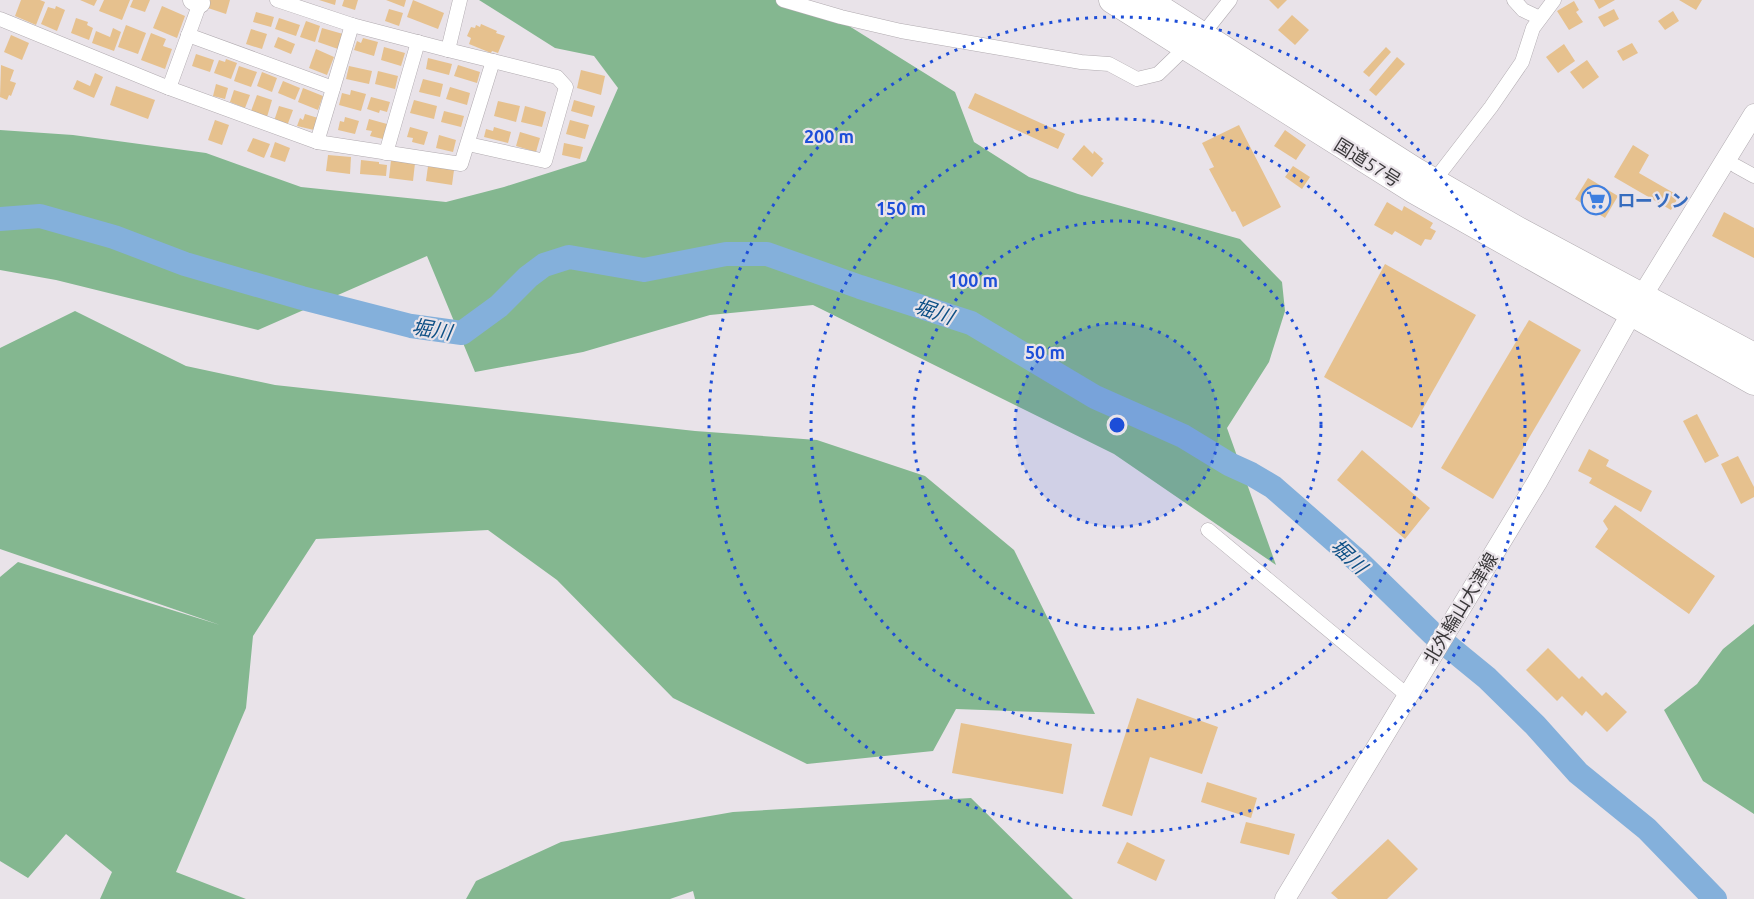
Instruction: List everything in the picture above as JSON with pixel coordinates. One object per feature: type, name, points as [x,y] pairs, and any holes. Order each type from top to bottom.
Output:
[{"type":"highway","name":"国道57号","points":[[1112,0],[1194,41],[1520,231],[1637,305]]},
{"type":"highway","name":"国道57号","points":[[1147,0],[1194,41],[1415,191],[1637,305]]},
{"type":"highway","points":[[1637,305],[1754,356]]},
{"type":"highway","points":[[1637,305],[1754,382]]},
{"type":"main road","name":"北外輪山大津線","points":[[1285,899],[1537,482],[1637,305],[1754,114]]},
{"type":"street","points":[[278,0],[352,25],[557,77],[566,87],[544,161],[468,144]]},
{"type":"street","points":[[448,50],[460,0]]},
{"type":"street","points":[[783,0],[901,31],[1081,62],[1109,64],[1137,79],[1158,74],[1194,41],[1230,0]]},
{"type":"street","points":[[1514,0],[1523,10],[1540,18]]},
{"type":"street","points":[[1434,181],[1491,107],[1522,62],[1533,28],[1554,0]]},
{"type":"street","points":[[169,88],[198,1]]},
{"type":"street","points":[[2,25],[316,142],[461,164],[493,61]]},
{"type":"street","points":[[316,142],[352,25]]},
{"type":"street","points":[[188,35],[333,88]]},
{"type":"street","points":[[386,153],[418,42]]},
{"type":"street","points":[[1736,166],[1754,176]]},
{"type":"street","points":[[1208,530],[1407,695]]},
{"type":"green space","points":[[479,0],[780,0],[841,21],[955,92],[974,142],[1029,177],[1078,194],[1240,239],[1282,282],[1285,311],[1269,362],[1227,428],[1276,565],[1114,454],[813,305],[710,315],[583,352],[475,372],[427,256],[258,330],[56,280],[0,270],[0,130],[73,135],[206,153],[301,187],[446,202],[504,187],[586,161],[618,88],[594,56],[555,48]]},
{"type":"green space","points":[[75,311],[186,366],[275,385],[695,431],[817,440],[925,476],[1014,550],[1095,714],[956,709],[933,751],[807,764],[673,698],[557,580],[488,530],[316,539],[253,636],[246,708],[176,872],[246,899],[100,899],[112,872],[66,834],[28,878],[0,861],[0,577],[18,562],[220,625],[0,549],[0,348]]},
{"type":"green space","points":[[1754,624],[1754,814],[1703,781],[1664,710],[1697,684],[1723,649]]},
{"type":"green space","points":[[971,798],[1073,899],[695,899],[693,891],[670,899],[466,899],[476,881],[561,842],[733,812]]},
{"type":"building","points":[[21,0],[45,2],[36,25],[15,16]]},
{"type":"building","points":[[80,0],[97,0],[94,6]]},
{"type":"building","points":[[104,0],[130,0],[122,20],[99,11]]},
{"type":"building","points":[[133,0],[150,0],[145,12],[130,7]]},
{"type":"building","points":[[210,0],[230,0],[226,14],[208,8]]},
{"type":"building","points":[[319,0],[336,0],[335,5]]},
{"type":"building","points":[[344,0],[358,0],[355,10],[342,6]]},
{"type":"building","points":[[386,0],[406,0],[404,7]]},
{"type":"building","points":[[413,0],[444,13],[438,29],[407,17]]},
{"type":"building","points":[[1269,0],[1287,0],[1278,9]]},
{"type":"building","points":[[1594,0],[1615,0],[1599,9]]},
{"type":"building","points":[[1679,0],[1702,0],[1696,10]]},
{"type":"building","points":[[1574,1],[1579,10],[1576,12],[1583,22],[1569,30],[1557,11]]},
{"type":"building","points":[[56,6],[65,10],[57,31],[41,24],[48,7],[55,9]]},
{"type":"building","points":[[162,6],[185,16],[177,38],[153,28]]},
{"type":"building","points":[[389,9],[403,13],[399,26],[385,21]]},
{"type":"building","points":[[1614,9],[1619,19],[1604,27],[1598,17]]},
{"type":"building","points":[[1673,11],[1679,21],[1665,30],[1658,21]]},
{"type":"building","points":[[256,12],[274,17],[271,27],[253,22]]},
{"type":"building","points":[[1292,15],[1309,30],[1295,45],[1278,30]]},
{"type":"building","points":[[76,18],[88,22],[87,25],[93,28],[89,40],[71,33]]},
{"type":"building","points":[[279,18],[300,25],[296,36],[275,29]]},
{"type":"building","points":[[306,21],[320,26],[315,42],[300,37]]},
{"type":"building","points":[[481,24],[505,36],[498,53],[492,51],[491,53],[469,44],[471,38],[467,36],[471,27],[475,28],[476,25],[480,27]]},
{"type":"building","points":[[126,25],[146,33],[138,54],[118,47]]},
{"type":"building","points":[[113,28],[121,32],[114,51],[92,43],[96,31],[110,37]]},
{"type":"building","points":[[322,28],[343,34],[338,49],[318,42]]},
{"type":"building","points":[[251,29],[267,34],[262,49],[246,44]]},
{"type":"building","points":[[151,33],[166,39],[163,46],[172,49],[165,69],[141,60]]},
{"type":"building","points":[[11,35],[29,43],[22,60],[4,52]]},
{"type":"building","points":[[278,37],[295,44],[291,54],[274,47]]},
{"type":"building","points":[[363,38],[378,42],[374,56],[354,50],[357,41],[361,43]]},
{"type":"building","points":[[1632,43],[1638,53],[1623,61],[1617,51]]},
{"type":"building","points":[[1564,44],[1575,61],[1558,73],[1546,57]]},
{"type":"building","points":[[384,47],[405,53],[401,66],[381,60]]},
{"type":"building","points":[[1386,47],[1391,52],[1369,77],[1363,72]]},
{"type":"building","points":[[316,49],[334,57],[327,75],[309,68]]},
{"type":"building","points":[[196,54],[214,60],[210,72],[192,66]]},
{"type":"building","points":[[1397,57],[1405,64],[1376,96],[1369,90]]},
{"type":"building","points":[[428,58],[452,64],[449,75],[426,69]]},
{"type":"building","points":[[226,59],[237,63],[231,79],[214,73],[219,60],[225,62]]},
{"type":"building","points":[[1587,60],[1599,77],[1583,89],[1570,72]]},
{"type":"building","points":[[1,65],[14,70],[10,81],[16,83],[7,100],[0,97]]},
{"type":"building","points":[[458,65],[480,72],[477,83],[454,76]]},
{"type":"building","points":[[239,66],[257,72],[251,87],[234,81]]},
{"type":"building","points":[[349,66],[372,71],[369,84],[346,79]]},
{"type":"building","points":[[581,70],[605,76],[601,95],[577,88]]},
{"type":"building","points":[[378,71],[398,76],[395,89],[375,84]]},
{"type":"building","points":[[262,72],[277,78],[272,92],[257,86]]},
{"type":"building","points":[[95,73],[103,77],[94,98],[73,89],[77,80],[90,86]]},
{"type":"building","points":[[423,79],[443,84],[440,97],[419,92]]},
{"type":"building","points":[[283,81],[300,88],[295,100],[278,93]]},
{"type":"building","points":[[216,84],[228,88],[225,99],[213,96]]},
{"type":"building","points":[[116,86],[155,100],[148,119],[110,105]]},
{"type":"building","points":[[450,87],[470,93],[467,105],[446,99]]},
{"type":"building","points":[[303,88],[323,96],[318,110],[298,102]]},
{"type":"building","points":[[234,90],[250,95],[245,108],[230,102]]},
{"type":"building","points":[[351,90],[366,94],[361,111],[339,105],[342,93],[350,95]]},
{"type":"building","points":[[975,93],[1065,134],[1058,149],[968,108]]},
{"type":"building","points":[[257,95],[272,100],[267,117],[251,111]]},
{"type":"building","points":[[371,97],[390,102],[387,112],[380,110],[379,113],[367,109]]},
{"type":"building","points":[[414,100],[437,106],[434,119],[410,113]]},
{"type":"building","points":[[574,100],[595,106],[592,117],[571,111]]},
{"type":"building","points":[[498,101],[520,106],[516,122],[494,116]]},
{"type":"building","points":[[279,106],[293,110],[287,126],[274,121]]},
{"type":"building","points":[[525,106],[546,112],[542,127],[521,122]]},
{"type":"building","points":[[444,111],[464,116],[461,127],[441,122]]},
{"type":"building","points":[[305,114],[318,118],[314,130],[297,126],[300,118],[303,120]]},
{"type":"building","points":[[345,117],[359,121],[355,134],[338,130],[340,121],[344,122]]},
{"type":"building","points":[[369,119],[387,124],[383,139],[370,136],[372,131],[366,130]]},
{"type":"building","points":[[215,120],[229,125],[222,145],[208,140]]},
{"type":"building","points":[[570,120],[589,125],[585,139],[566,134]]},
{"type":"building","points":[[1239,125],[1281,207],[1243,227],[1235,211],[1232,212],[1209,169],[1214,167],[1202,143]]},
{"type":"building","points":[[410,127],[428,132],[424,145],[412,142],[413,138],[407,137]]},
{"type":"building","points":[[494,127],[511,132],[508,143],[484,137],[486,129],[493,131]]},
{"type":"building","points":[[1285,130],[1306,145],[1296,160],[1274,146]]},
{"type":"building","points":[[520,132],[540,138],[536,152],[516,146]]},
{"type":"building","points":[[439,135],[456,140],[453,152],[436,148]]},
{"type":"building","points":[[253,138],[270,144],[264,158],[247,151]]},
{"type":"building","points":[[275,142],[290,148],[285,162],[270,157]]},
{"type":"building","points":[[564,143],[583,147],[580,159],[562,155]]},
{"type":"building","points":[[1084,145],[1093,154],[1094,151],[1103,159],[1101,161],[1104,163],[1092,177],[1072,159]]},
{"type":"building","points":[[1633,145],[1649,155],[1639,173],[1679,196],[1671,210],[1614,177]]},
{"type":"building","points":[[328,155],[351,157],[350,174],[326,171]]},
{"type":"building","points":[[361,160],[387,165],[386,176],[360,174]]},
{"type":"building","points":[[391,160],[415,163],[413,181],[389,178]]},
{"type":"building","points":[[428,166],[454,170],[452,185],[426,181]]},
{"type":"building","points":[[1293,166],[1310,177],[1302,189],[1285,177]]},
{"type":"building","points":[[1588,178],[1618,196],[1605,218],[1575,199]]},
{"type":"building","points":[[1387,202],[1402,211],[1404,206],[1433,223],[1430,228],[1436,231],[1431,240],[1425,239],[1421,246],[1395,231],[1392,235],[1374,225]]},
{"type":"building","points":[[1724,212],[1754,228],[1754,258],[1712,236]]},
{"type":"building","points":[[1385,264],[1476,315],[1412,428],[1324,377]]},
{"type":"building","points":[[1529,320],[1581,350],[1493,499],[1441,468]]},
{"type":"building","points":[[1697,414],[1719,456],[1705,463],[1683,421]]},
{"type":"building","points":[[1589,449],[1609,460],[1606,466],[1652,491],[1641,512],[1589,483],[1592,478],[1578,471]]},
{"type":"building","points":[[1362,450],[1430,508],[1405,539],[1337,480]]},
{"type":"building","points":[[1738,456],[1754,487],[1754,497],[1741,504],[1721,464]]},
{"type":"building","points":[[1615,505],[1715,576],[1689,614],[1595,547],[1608,529],[1603,521]]},
{"type":"building","points":[[1548,648],[1579,679],[1582,676],[1602,696],[1606,692],[1627,712],[1607,732],[1586,711],[1582,716],[1562,696],[1557,701],[1526,670]]},
{"type":"building","points":[[1137,698],[1218,727],[1202,774],[1150,757],[1132,816],[1102,806]]},
{"type":"building","points":[[961,723],[1072,744],[1063,794],[952,773]]},
{"type":"building","points":[[1207,782],[1257,798],[1251,818],[1201,802]]},
{"type":"building","points":[[1246,822],[1295,834],[1289,855],[1240,843]]},
{"type":"building","points":[[1388,839],[1418,869],[1387,899],[1338,899],[1331,893]]},
{"type":"building","points":[[1127,842],[1165,860],[1156,881],[1117,863]]},
{"type":"waterway","name":"堀川","points":[[0,219],[40,216],[114,237],[185,264],[302,298],[411,326],[462,333],[499,306],[528,277],[544,265],[569,257],[644,270],[726,254],[767,254],[971,323],[1095,397],[1183,436],[1273,487],[1360,563],[1432,633],[1487,678],[1535,725],[1578,773],[1647,829],[1715,899]]},
{"type":"place","name":"ローソン","points":[[1596,200]]}]
